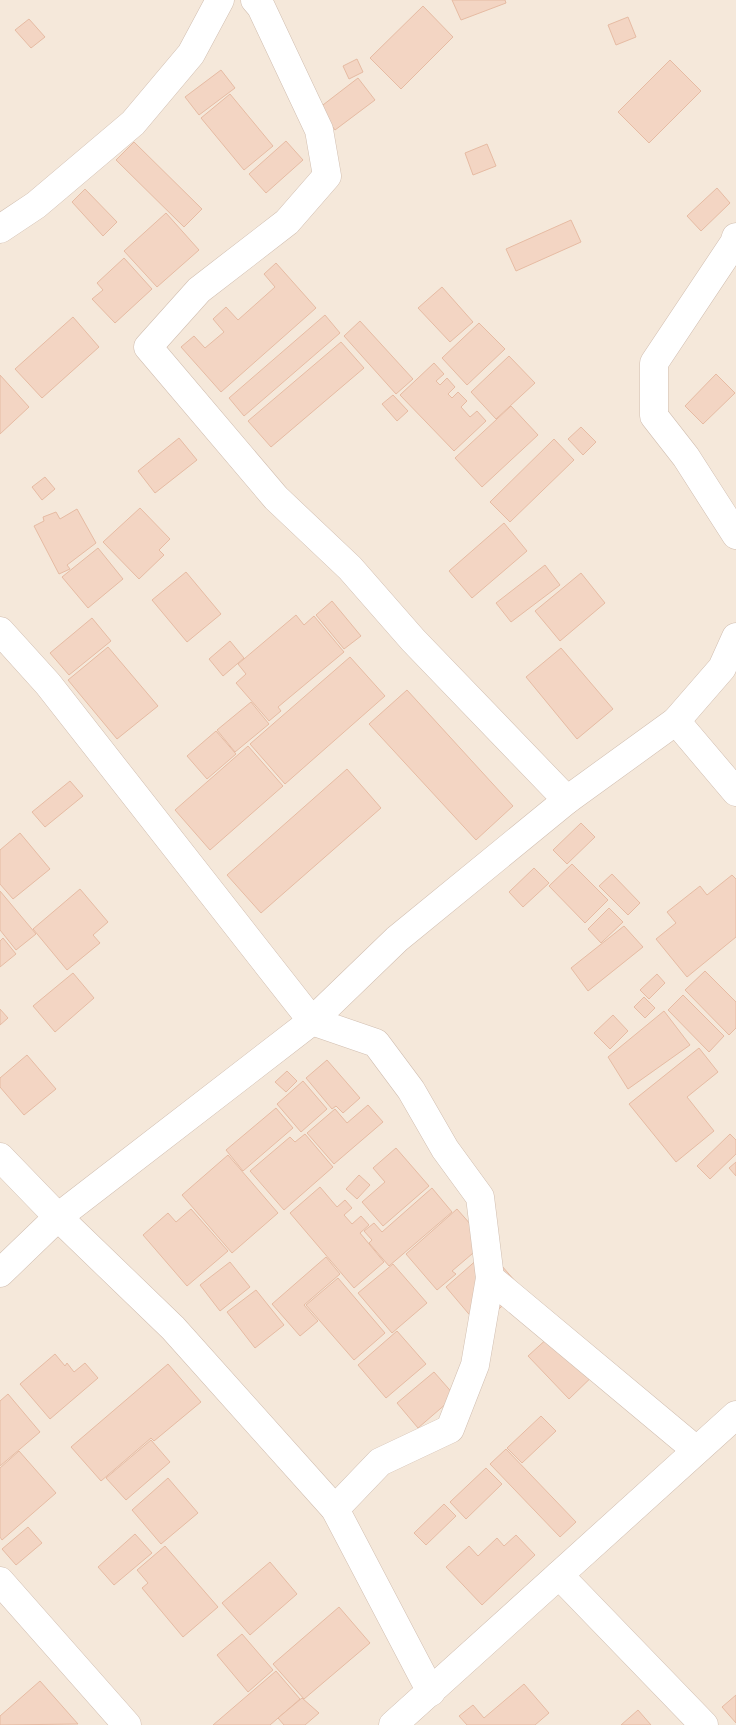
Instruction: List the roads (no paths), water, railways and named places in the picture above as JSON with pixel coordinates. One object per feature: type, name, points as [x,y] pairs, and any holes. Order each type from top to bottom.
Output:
[{"type":"street","points":[[0,229],[36,206],[133,122],[191,54],[220,0]]},
{"type":"street","points":[[255,0],[261,7],[319,130],[327,176],[287,222],[199,290],[148,347],[276,498],[350,568],[413,640],[567,800]]},
{"type":"street","points":[[736,237],[734,243],[654,363],[654,416],[686,457],[736,535]]},
{"type":"street","points":[[0,631],[48,684],[312,1022],[376,1043],[411,1090],[445,1149],[480,1197],[490,1278],[475,1365],[450,1429],[380,1462],[335,1509]]},
{"type":"street","points":[[0,1272],[58,1217],[312,1022],[397,939],[567,800],[676,721],[722,668],[736,637]]},
{"type":"street","points":[[676,721],[736,792]]},
{"type":"street","points":[[0,1157],[58,1217],[173,1328],[335,1509],[431,1692]]},
{"type":"street","points":[[490,1278],[696,1450]]},
{"type":"street","points":[[393,1725],[736,1415]]},
{"type":"street","points":[[559,1575],[704,1725]]},
{"type":"street","points":[[0,1581],[127,1725]]}]
